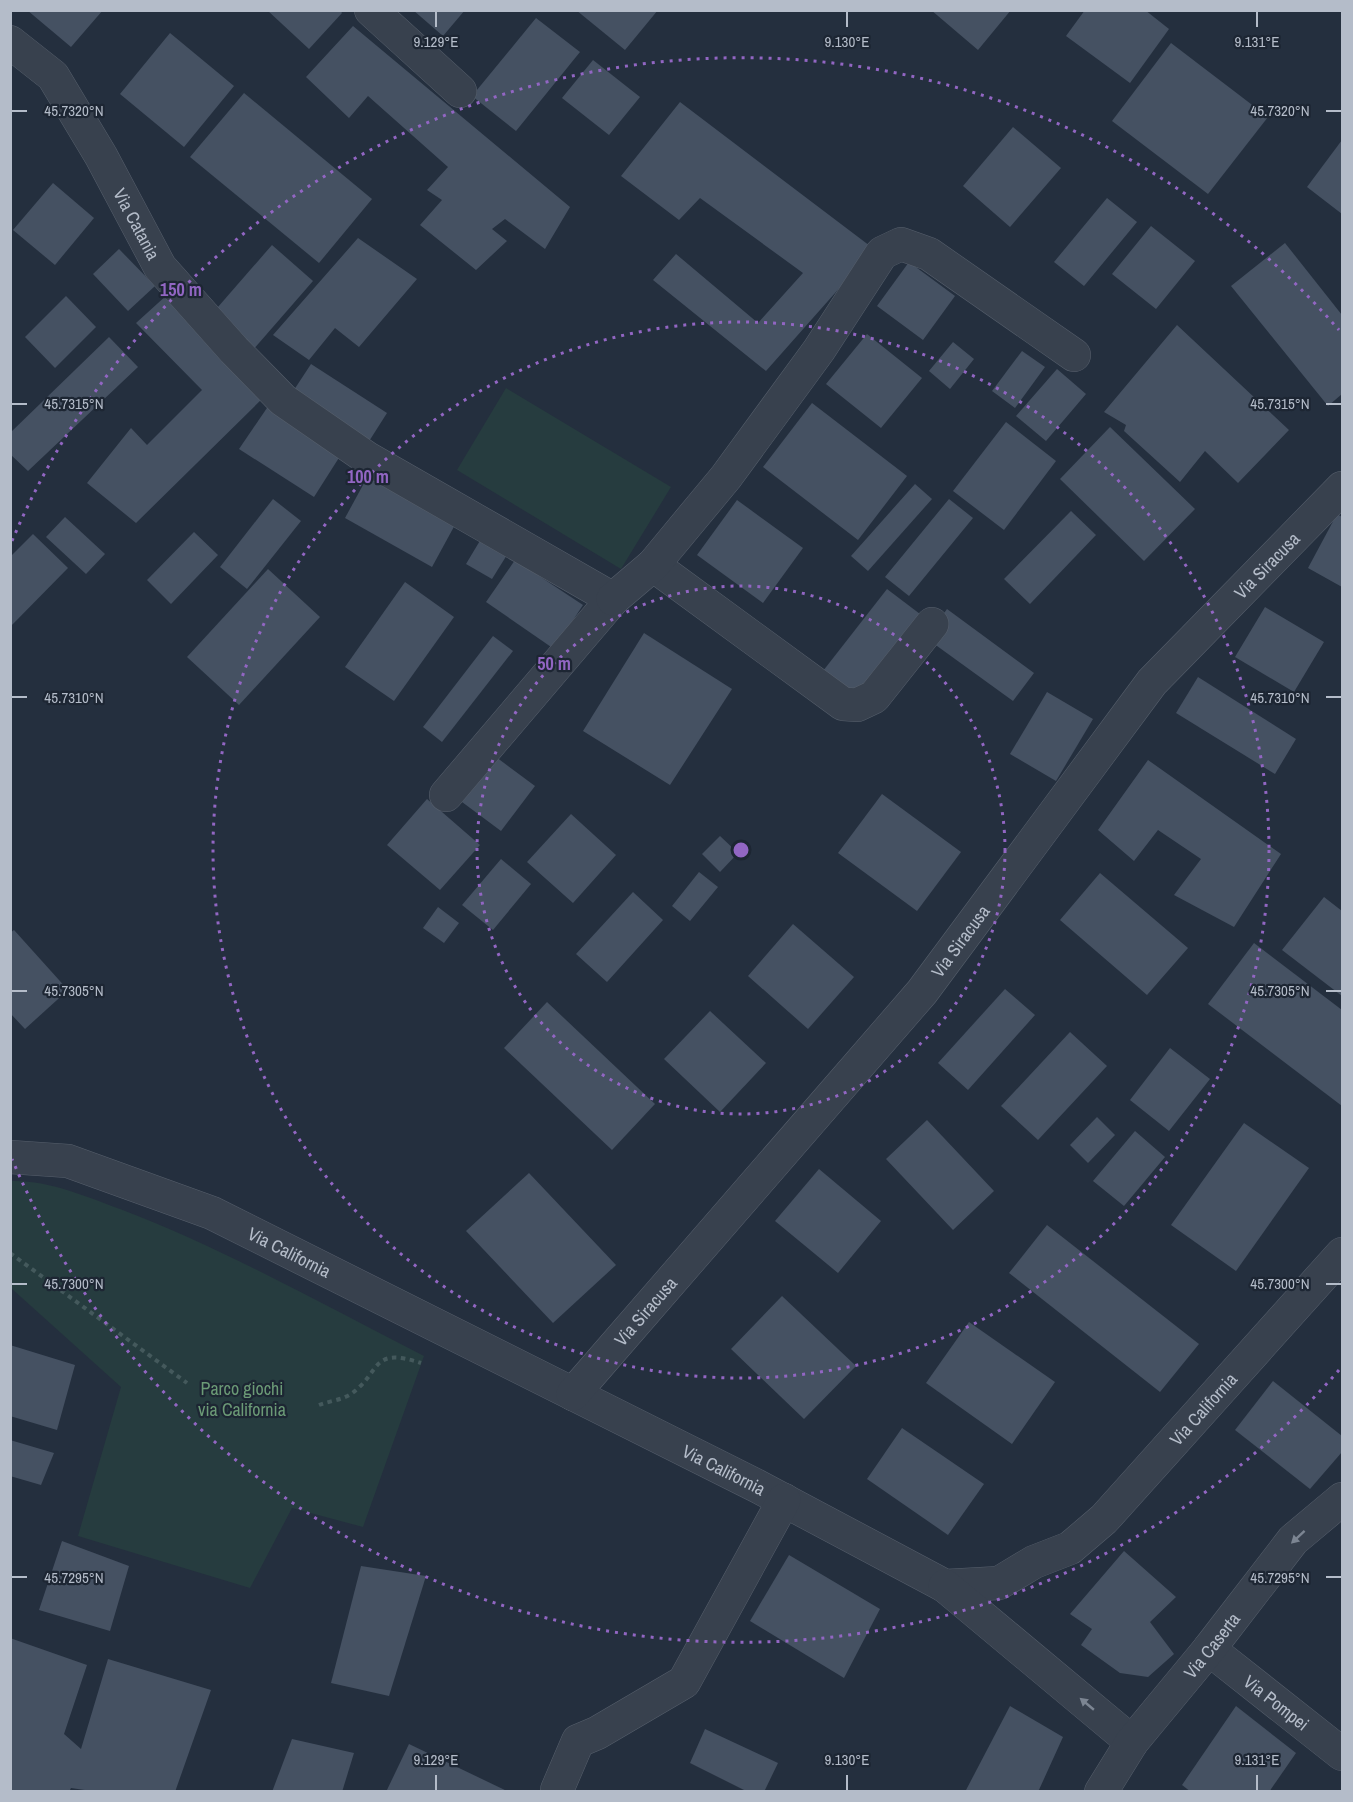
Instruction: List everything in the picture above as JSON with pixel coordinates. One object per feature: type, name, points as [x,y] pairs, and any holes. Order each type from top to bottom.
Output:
[{"type":"street","points":[[371,10],[460,91]]},
{"type":"street","name":"Via Catania","points":[[10,42],[53,76],[101,156],[160,267],[234,350],[283,400],[367,458],[613,599]]},
{"type":"street","points":[[446,795],[613,599],[653,565],[726,477],[819,350],[882,253],[901,244],[929,255],[1074,355]]},
{"type":"street","name":"Via Siracusa","points":[[573,1394],[922,992],[1152,682],[1342,488]]},
{"type":"street","points":[[653,565],[843,704],[857,705],[874,697],[932,624]]},
{"type":"street","name":"Via California","points":[[10,1157],[69,1161],[212,1213],[784,1500],[945,1586],[999,1582],[1034,1562],[1070,1548],[1104,1519],[1342,1254]]},
{"type":"street","name":"Via Caserta","points":[[1101,1791],[1132,1742],[1209,1649],[1293,1540],[1342,1499]]},
{"type":"street","points":[[557,1790],[578,1741],[597,1733],[684,1682],[784,1500]]},
{"type":"street","points":[[945,1586],[1132,1742]]},
{"type":"street","name":"Via Pompei","points":[[1209,1649],[1342,1754]]},
{"type":"path","points":[[10,1253],[187,1383]]},
{"type":"path","points":[[319,1405],[351,1394],[383,1360],[405,1358],[421,1363]]},
{"type":"green space","points":[[506,388],[671,487],[621,569],[457,470]]},
{"type":"green space","name":"Parco giochi via California","points":[[11,1181],[39,1183],[66,1190],[159,1225],[274,1278],[424,1356],[363,1527],[292,1508],[250,1588],[78,1536],[121,1387],[11,1288]]},
{"type":"building","points":[[27,10],[103,10],[71,47]]},
{"type":"building","points":[[267,10],[340,10],[342,13],[309,49]]},
{"type":"building","points":[[413,10],[465,10],[443,36]]},
{"type":"building","points":[[576,10],[658,10],[625,50]]},
{"type":"building","points":[[931,10],[1011,10],[978,50]]},
{"type":"building","points":[[1085,10],[1145,10],[1169,29],[1130,83],[1066,36]]},
{"type":"building","points":[[536,18],[580,52],[516,131],[472,96]]},
{"type":"building","points":[[353,26],[570,207],[545,249],[505,219],[492,229],[507,241],[476,270],[420,225],[442,200],[427,190],[448,167],[368,96],[349,118],[306,77]]},
{"type":"building","points":[[170,33],[234,86],[184,147],[120,94]]},
{"type":"building","points":[[1171,43],[1268,117],[1208,194],[1112,121]]},
{"type":"building","points":[[593,60],[640,97],[609,135],[562,98]]},
{"type":"building","points":[[244,93],[372,199],[319,263],[190,157]]},
{"type":"building","points":[[680,102],[874,249],[766,371],[653,280],[676,254],[758,323],[803,273],[700,198],[679,220],[621,176]]},
{"type":"building","points":[[1013,127],[1061,168],[1010,227],[963,186]]},
{"type":"building","points":[[1342,140],[1342,214],[1307,187]]},
{"type":"building","points":[[53,183],[94,218],[55,265],[13,230]]},
{"type":"building","points":[[1107,198],[1137,222],[1084,286],[1054,262]]},
{"type":"building","points":[[1151,226],[1195,261],[1156,309],[1112,274]]},
{"type":"building","points":[[358,238],[417,279],[359,347],[335,328],[309,360],[273,335]]},
{"type":"building","points":[[1285,243],[1342,315],[1342,394],[1328,406],[1231,286]]},
{"type":"building","points":[[272,245],[313,281],[252,351],[211,315]]},
{"type":"building","points":[[119,249],[155,286],[128,311],[93,274]]},
{"type":"building","points":[[909,262],[955,296],[923,340],[877,306]]},
{"type":"building","points":[[168,294],[264,397],[136,523],[87,483],[131,428],[147,445],[202,390],[136,323]]},
{"type":"building","points":[[66,296],[96,327],[55,368],[25,337]]},
{"type":"building","points":[[1177,325],[1289,430],[1238,483],[1205,451],[1180,482],[1124,431],[1126,425],[1104,412]]},
{"type":"building","points":[[867,334],[922,378],[881,428],[826,384]]},
{"type":"building","points":[[109,337],[138,367],[28,471],[10,454],[10,433]]},
{"type":"building","points":[[953,342],[974,359],[950,389],[929,371]]},
{"type":"building","points":[[1022,351],[1045,367],[1015,408],[992,391]]},
{"type":"building","points":[[311,364],[387,413],[366,446],[290,396]]},
{"type":"building","points":[[1057,369],[1086,394],[1046,441],[1016,416]]},
{"type":"building","points":[[812,403],[907,476],[858,540],[763,467]]},
{"type":"building","points":[[269,405],[342,453],[314,497],[239,449]]},
{"type":"building","points":[[1006,422],[1056,461],[1004,530],[953,491]]},
{"type":"building","points":[[1110,427],[1195,509],[1144,561],[1060,479]]},
{"type":"building","points":[[369,474],[456,523],[432,567],[345,518]]},
{"type":"building","points":[[915,484],[932,499],[868,571],[851,556]]},
{"type":"building","points":[[273,499],[301,521],[247,589],[220,567]]},
{"type":"building","points":[[949,499],[973,518],[909,596],[885,577]]},
{"type":"building","points":[[737,500],[803,548],[763,603],[697,555]]},
{"type":"building","points":[[1071,511],[1096,535],[1030,604],[1004,579]]},
{"type":"building","points":[[1337,514],[1342,517],[1342,587],[1308,568]]},
{"type":"building","points":[[65,517],[105,554],[86,574],[46,537]]},
{"type":"building","points":[[194,532],[218,555],[171,604],[147,580]]},
{"type":"building","points":[[33,534],[68,568],[10,627],[10,557]]},
{"type":"building","points":[[484,534],[510,550],[492,579],[466,564]]},
{"type":"building","points":[[515,560],[583,605],[554,649],[486,602]]},
{"type":"building","points":[[268,569],[320,617],[239,705],[187,657]]},
{"type":"building","points":[[405,582],[454,617],[394,701],[345,667]]},
{"type":"building","points":[[887,589],[920,614],[856,696],[823,671]]},
{"type":"building","points":[[1265,607],[1324,642],[1294,692],[1235,657]]},
{"type":"building","points":[[947,609],[1034,673],[1013,701],[926,638]]},
{"type":"building","points":[[644,633],[732,689],[670,785],[583,731]]},
{"type":"building","points":[[493,636],[513,651],[442,742],[423,727]]},
{"type":"building","points":[[1198,677],[1296,739],[1275,774],[1176,713]]},
{"type":"building","points":[[1047,692],[1093,719],[1056,781],[1010,754]]},
{"type":"building","points":[[496,757],[535,786],[501,831],[462,802]]},
{"type":"building","points":[[1148,760],[1281,854],[1234,927],[1174,895],[1201,859],[1158,830],[1134,861],[1098,830]]},
{"type":"building","points":[[882,794],[961,852],[917,911],[838,853]]},
{"type":"building","points":[[427,799],[480,845],[440,890],[387,845]]},
{"type":"building","points":[[571,814],[616,855],[573,903],[527,862]]},
{"type":"building","points":[[720,836],[738,853],[720,872],[702,854]]},
{"type":"building","points":[[501,859],[531,884],[493,930],[462,905]]},
{"type":"building","points":[[699,872],[718,887],[690,921],[672,906]]},
{"type":"building","points":[[1100,873],[1188,948],[1147,995],[1060,920]]},
{"type":"building","points":[[633,892],[663,920],[607,982],[576,954]]},
{"type":"building","points":[[1324,897],[1342,911],[1342,996],[1282,950]]},
{"type":"building","points":[[438,907],[459,923],[444,943],[423,928]]},
{"type":"building","points":[[793,924],[854,977],[808,1029],[748,976]]},
{"type":"building","points":[[14,930],[68,990],[25,1029],[10,1013],[10,933]]},
{"type":"building","points":[[1254,943],[1342,1010],[1342,1106],[1208,1004]]},
{"type":"building","points":[[1005,989],[1035,1015],[968,1090],[938,1063]]},
{"type":"building","points":[[547,1002],[655,1104],[612,1150],[504,1048]]},
{"type":"building","points":[[710,1011],[766,1063],[720,1112],[664,1059]]},
{"type":"building","points":[[1070,1032],[1107,1066],[1038,1140],[1001,1106]]},
{"type":"building","points":[[1170,1048],[1210,1079],[1169,1131],[1130,1100]]},
{"type":"building","points":[[1097,1117],[1115,1135],[1088,1163],[1070,1145]]},
{"type":"building","points":[[927,1120],[994,1191],[953,1230],[886,1159]]},
{"type":"building","points":[[1244,1123],[1309,1168],[1236,1271],[1171,1225]]},
{"type":"building","points":[[1135,1131],[1165,1157],[1124,1206],[1093,1181]]},
{"type":"building","points":[[819,1169],[881,1221],[838,1273],[775,1221]]},
{"type":"building","points":[[529,1173],[616,1265],[553,1323],[466,1231]]},
{"type":"building","points":[[1047,1225],[1199,1344],[1160,1392],[1009,1273]]},
{"type":"building","points":[[782,1296],[856,1366],[804,1419],[731,1349]]},
{"type":"building","points":[[969,1322],[1055,1382],[1012,1444],[926,1383]]},
{"type":"building","points":[[10,1345],[75,1365],[57,1430],[10,1416]]},
{"type":"building","points":[[1273,1381],[1342,1436],[1342,1452],[1310,1489],[1235,1430]]},
{"type":"building","points":[[902,1428],[984,1484],[948,1535],[867,1479]]},
{"type":"building","points":[[10,1440],[54,1453],[41,1485],[10,1476]]},
{"type":"building","points":[[62,1541],[129,1566],[110,1631],[39,1610]]},
{"type":"building","points":[[1124,1551],[1176,1597],[1150,1622],[1174,1654],[1148,1677],[1120,1673],[1081,1645],[1092,1629],[1070,1614]]},
{"type":"building","points":[[789,1555],[880,1609],[844,1678],[750,1621]]},
{"type":"building","points":[[361,1566],[426,1576],[389,1696],[331,1683]]},
{"type":"building","points":[[10,1638],[87,1665],[64,1734],[81,1749],[108,1659],[211,1690],[175,1792],[98,1792],[71,1788],[69,1792],[10,1792]]},
{"type":"building","points":[[1010,1706],[1063,1737],[1038,1792],[965,1792]]},
{"type":"building","points":[[1236,1706],[1296,1753],[1269,1792],[1191,1792],[1182,1785]]},
{"type":"building","points":[[705,1729],[778,1763],[764,1792],[748,1792],[690,1763]]},
{"type":"building","points":[[292,1739],[354,1753],[342,1792],[272,1792]]},
{"type":"building","points":[[409,1744],[509,1792],[386,1792]]}]
